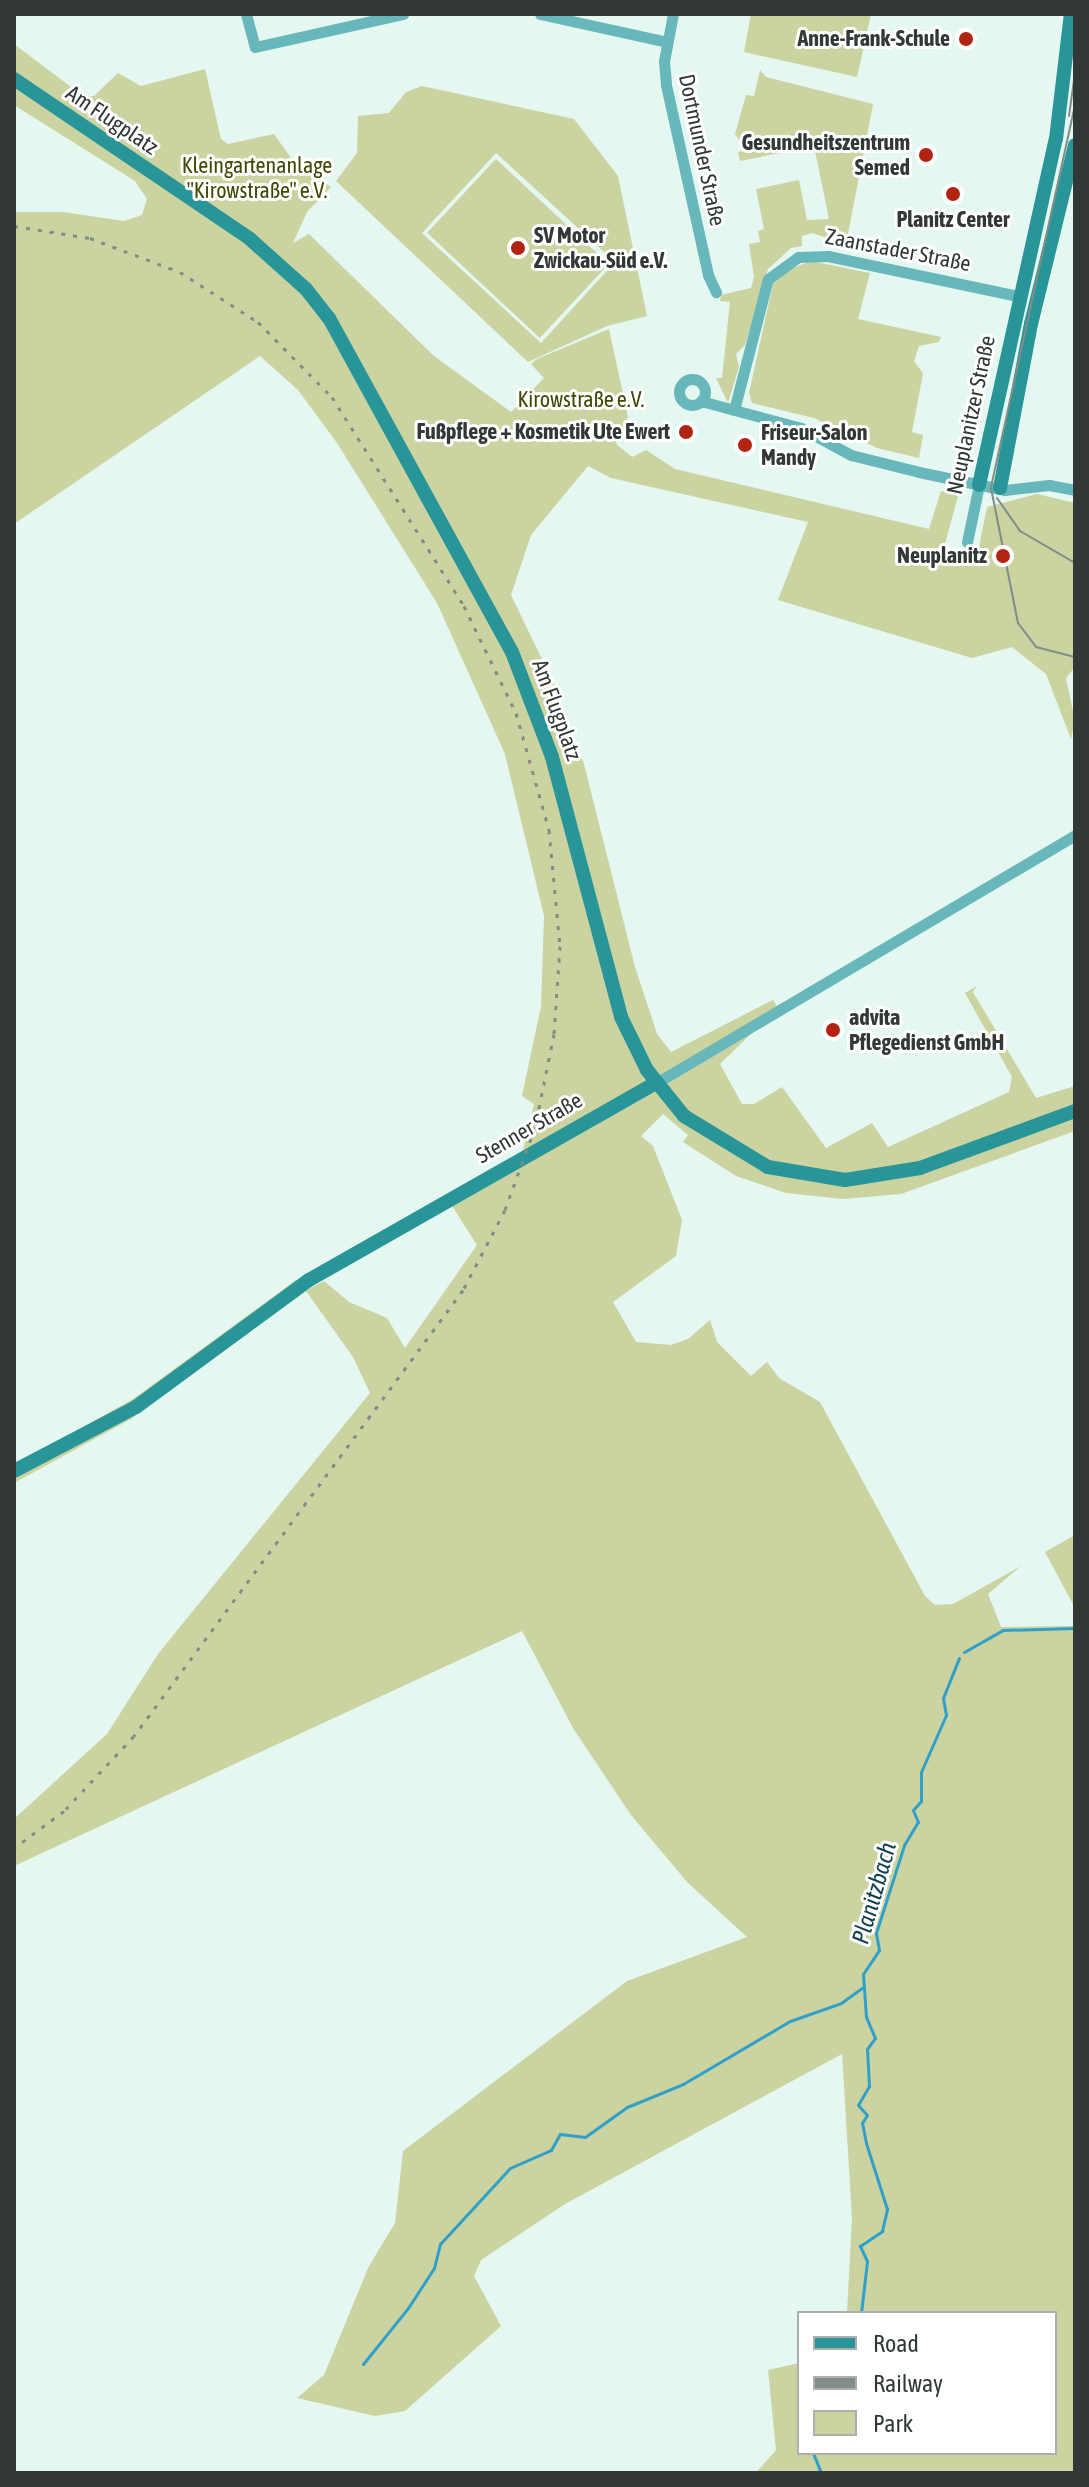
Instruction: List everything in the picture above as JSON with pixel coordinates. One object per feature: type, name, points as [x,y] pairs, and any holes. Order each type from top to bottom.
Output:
[{"type":"main road","name":"Neuplanitzer Straße","points":[[979,485],[1018,296],[1051,162],[1071,14]]},
{"type":"main road","name":"Am Flugplatz","points":[[14,79],[250,239],[306,289],[329,318],[529,692],[552,757],[621,1017],[656,1083],[684,1116],[722,1144],[768,1167],[827,1180],[920,1168],[1075,1111]]},
{"type":"main road","name":"Neuplanitzer Straße","points":[[1000,488],[1000,466],[1037,299],[1073,167],[1075,145]]},
{"type":"main road","points":[[1051,162],[1073,167]]},
{"type":"main road","points":[[1018,296],[1037,299]]},
{"type":"main road","name":"Stenner Straße","points":[[14,1471],[136,1407],[309,1280],[575,1126],[656,1083]]},
{"type":"street","points":[[246,14],[255,47],[403,14]]},
{"type":"street","points":[[540,14],[667,42]]},
{"type":"street","name":"Dortmunder Straße","points":[[673,14],[667,42],[666,85],[708,275],[716,292]]},
{"type":"street","name":"Zaanstader Straße","points":[[734,410],[764,292],[775,270],[791,259],[828,256],[1018,296]]},
{"type":"street","points":[[701,401],[801,428],[851,455],[979,485],[1000,488],[1049,485],[1075,490]]},
{"type":"street","name":"Neuplanitzer Straße","points":[[967,542],[979,485]]},
{"type":"street","name":"Stenner Straße","points":[[656,1083],[1075,835]]},
{"type":"green space","points":[[751,14],[871,14],[857,77],[744,52]]},
{"type":"green space","points":[[14,44],[83,96],[94,96],[118,73],[141,86],[205,69],[221,139],[228,144],[274,134],[291,158],[331,187],[307,212],[293,243],[309,234],[434,356],[511,412],[544,378],[531,364],[609,329],[628,417],[616,444],[632,457],[646,450],[675,469],[929,529],[941,491],[946,492],[958,496],[943,551],[977,557],[987,507],[1037,494],[1075,503],[1075,667],[1066,678],[1075,721],[1071,739],[1046,674],[1012,647],[972,658],[778,600],[808,522],[611,478],[588,466],[531,535],[511,595],[554,684],[584,764],[635,967],[657,1034],[671,1052],[773,1000],[782,1015],[752,1033],[720,1064],[742,1104],[754,1104],[782,1087],[826,1148],[872,1123],[888,1147],[1009,1092],[1012,1077],[965,993],[977,986],[973,992],[1036,1098],[1075,1086],[1075,1131],[901,1194],[843,1199],[786,1193],[736,1176],[683,1142],[688,1135],[663,1114],[641,1136],[653,1146],[682,1220],[676,1256],[613,1302],[636,1342],[671,1345],[688,1339],[710,1320],[717,1342],[751,1376],[767,1362],[779,1378],[820,1402],[925,1596],[935,1605],[953,1604],[1021,1566],[988,1594],[1001,1627],[1075,1626],[1075,2473],[756,2473],[776,2450],[768,2370],[797,2363],[797,2455],[1057,2455],[1057,2311],[847,2311],[852,2218],[842,2054],[565,2204],[481,2260],[474,2276],[501,2326],[405,2411],[375,2416],[297,2398],[324,2375],[369,2266],[395,2223],[403,2151],[627,1981],[747,1937],[687,1882],[631,1815],[573,1728],[522,1631],[14,1866],[14,1819],[107,1734],[158,1654],[370,1393],[353,1357],[306,1291],[131,1419],[14,1483],[14,1466],[133,1399],[296,1280],[306,1290],[324,1281],[349,1302],[387,1318],[405,1348],[477,1245],[452,1206],[519,1167],[534,1104],[522,1096],[541,1006],[544,916],[505,754],[437,603],[337,443],[298,390],[260,356],[14,524],[14,212],[63,212],[124,221],[142,215],[147,199],[135,181],[14,105]]},
{"type":"green space","points":[[760,70],[766,77],[873,104],[846,244],[812,233],[802,236],[802,246],[791,248],[768,269],[745,345],[736,354],[739,367],[728,403],[716,378],[722,378],[730,302],[720,301],[721,295],[751,288],[754,277],[749,244],[760,242],[758,231],[764,229],[756,189],[799,180],[807,220],[829,219],[814,146],[740,161],[738,152],[746,150],[735,134],[746,95],[754,96]]},
{"type":"green space","points":[[422,86],[574,119],[618,176],[647,316],[607,326],[528,362],[336,181],[357,153],[358,116],[389,113],[406,92]],"holes":[[[496,153],[615,262],[541,343],[422,233]]]},
{"type":"green space","name":"SV Motor Zwickau-Süd e.V.","points":[[496,159],[609,264],[540,338],[427,233]]},
{"type":"green space","points":[[811,261],[870,273],[858,319],[941,337],[939,342],[919,346],[914,361],[923,373],[912,432],[923,435],[919,458],[877,448],[814,418],[752,403],[749,393],[773,284],[783,272]]},
{"type":"green space","points":[[1075,1535],[1075,1608],[1045,1552]]},
{"type":"waterway","name":"Planitzbach","points":[[964,1652],[1003,1630],[1075,1628]]},
{"type":"waterway","name":"Planitzbach","points":[[861,2311],[867,2261],[860,2246],[882,2231],[887,2209],[866,2143],[862,2123],[867,2115],[858,2105],[869,2086],[867,2049],[875,2038],[866,2017],[863,1974],[879,1950],[876,1933],[904,1845],[918,1822],[913,1810],[921,1801],[921,1772],[946,1715],[943,1698],[959,1658]]},
{"type":"waterway","points":[[363,2364],[408,2308],[434,2268],[440,2244],[510,2168],[551,2150],[560,2134],[585,2137],[627,2107],[683,2084],[790,2021],[841,2003],[862,1988]]},
{"type":"waterway","name":"Planitzbach","points":[[814,2455],[821,2473]]},
{"type":"tram line","points":[[1069,116],[1075,73]]},
{"type":"tram line","points":[[1075,105],[991,488],[1018,623],[1036,647],[1075,657]]},
{"type":"tram line","points":[[997,498],[1020,531],[1075,563]]},
{"type":"railway","points":[[14,226],[90,238],[180,272],[258,322],[332,397],[464,606],[516,713],[549,830],[560,946],[554,1034],[535,1127],[505,1210],[463,1290],[134,1736],[64,1811],[14,1848]]},
{"type":"place","name":"Anne-Frank-Schule","points":[[966,39]]},
{"type":"place","name":"Gesundheitszentrum Semed","points":[[926,155]]},
{"type":"place","name":"Planitz Center","points":[[953,194]]},
{"type":"place","name":"SV Motor Zwickau-Süd e.V.","points":[[518,248]]},
{"type":"place","name":"Fußpflege + Kosmetik Ute Ewert","points":[[686,432]]},
{"type":"place","name":"Friseur-Salon Mandy","points":[[745,445]]},
{"type":"place","name":"Neuplanitz","points":[[1003,556]]},
{"type":"place","name":"advita Pflegedienst GmbH","points":[[833,1030]]},
{"type":"park label","name":"Kleingartenanlage \"Kirowstraße\" e.V.","points":[[257,178]]},
{"type":"park label","name":"Kirowstraße e.V.","points":[[581,400]]}]
